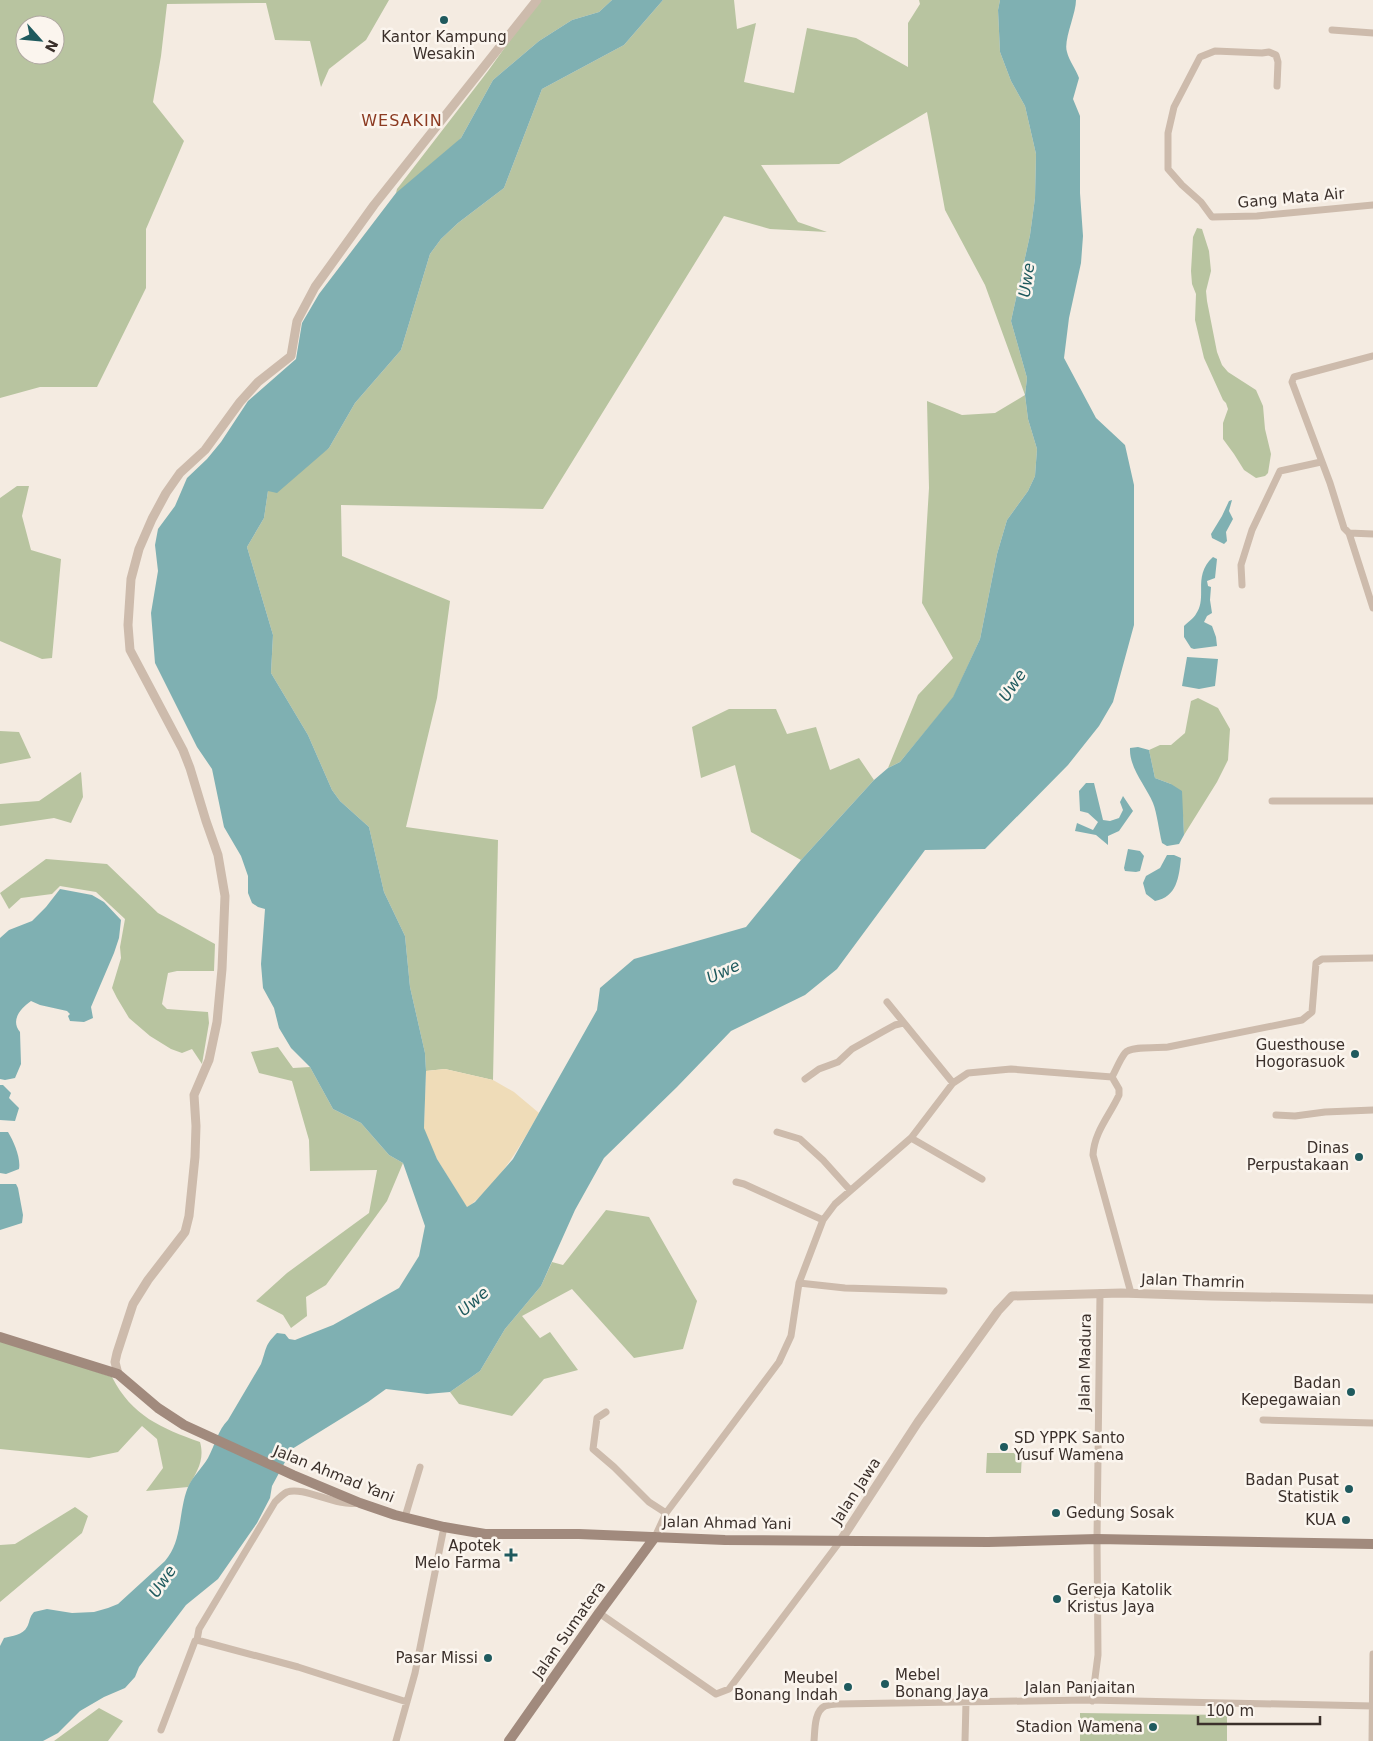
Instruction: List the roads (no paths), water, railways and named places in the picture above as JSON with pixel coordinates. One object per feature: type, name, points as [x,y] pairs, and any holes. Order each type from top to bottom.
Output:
[{"type":"main road","points":[[0,1337],[118,1374]]},
{"type":"main road","name":"Jalan Ahmad Yani","points":[[118,1374],[158,1408],[184,1425],[293,1475],[360,1503],[405,1518],[485,1534],[579,1534],[725,1540],[988,1542],[1097,1539],[1373,1544]]},
{"type":"main road","name":"Jalan Sumatera","points":[[509,1741],[655,1537]]},
{"type":"street","points":[[118,1374],[115,1362],[134,1304],[148,1280],[185,1232],[189,1216],[196,1126],[194,1095],[209,1060],[217,1022],[222,969],[224,896],[218,855],[190,768],[179,742],[130,650],[128,625],[133,572],[139,549],[148,528],[180,473],[205,450],[240,402],[258,382],[291,356],[297,321],[315,287],[374,205],[537,0]]},
{"type":"street","points":[[1332,30],[1373,33]]},
{"type":"street","name":"Gang Mata Air","points":[[1277,86],[1278,62],[1276,55],[1270,52],[1215,51],[1200,57],[1174,107],[1168,133],[1168,169],[1182,186],[1201,202],[1212,217],[1257,216],[1373,205]]},
{"type":"street","points":[[1373,356],[1294,377],[1292,382],[1330,483],[1344,528],[1349,533],[1373,608]]},
{"type":"street","points":[[1242,584],[1241,565],[1252,530],[1280,471],[1321,462]]},
{"type":"street","points":[[1349,533],[1373,534]]},
{"type":"street","points":[[1272,801],[1373,801]]},
{"type":"street","points":[[1112,1077],[1126,1052],[1133,1048],[1168,1047],[1302,1020],[1312,1012],[1316,963],[1322,959],[1373,958]]},
{"type":"street","points":[[887,1002],[953,1083]]},
{"type":"street","points":[[805,1078],[819,1069],[838,1062],[852,1049],[895,1024],[903,1023]]},
{"type":"street","points":[[655,1537],[666,1513],[779,1362],[791,1336],[798,1283],[823,1220],[834,1204],[911,1138],[953,1083],[968,1073],[1011,1069],[1112,1077]]},
{"type":"street","points":[[1112,1077],[1119,1089],[1119,1095],[1098,1132],[1093,1146],[1093,1155],[1132,1293]]},
{"type":"street","points":[[1276,1115],[1295,1116],[1324,1112],[1373,1110]]},
{"type":"street","points":[[777,1132],[800,1139],[823,1160],[850,1190]]},
{"type":"street","points":[[911,1138],[982,1179]]},
{"type":"street","points":[[736,1182],[823,1220]]},
{"type":"street","points":[[798,1283],[845,1288],[944,1291]]},
{"type":"street","name":"Jalan Madura","points":[[1092,1701],[1098,1655],[1097,1539],[1100,1293]]},
{"type":"street","name":"Jalan Thamrin","points":[[1012,1296],[1132,1293],[1373,1299]]},
{"type":"street","name":"Jalan Jawa","points":[[599,1613],[716,1694],[729,1689],[841,1540],[918,1422],[998,1311],[1012,1296]]},
{"type":"street","points":[[606,1412],[597,1418],[593,1449],[650,1502],[666,1513]]},
{"type":"street","points":[[1263,1420],[1373,1423]]},
{"type":"street","points":[[405,1518],[420,1468]]},
{"type":"street","points":[[161,1730],[197,1640],[198,1628],[275,1502],[287,1492],[298,1491],[332,1501],[352,1504],[360,1503]]},
{"type":"street","points":[[396,1741],[429,1609],[444,1527]]},
{"type":"street","points":[[197,1640],[298,1667],[407,1702]]},
{"type":"street","points":[[1372,1741],[1373,1654]]},
{"type":"street","name":"Jalan Panjaitan","points":[[814,1741],[817,1717],[824,1706],[837,1704],[1092,1701],[1373,1706]]},
{"type":"street","points":[[965,1741],[966,1702]]},
{"type":"water","name":"Uwe","points":[[612,0],[663,0],[624,45],[542,89],[504,188],[458,223],[441,239],[430,254],[401,350],[355,403],[329,448],[277,493],[268,491],[264,518],[247,547],[273,635],[271,673],[308,735],[332,790],[340,801],[369,827],[384,892],[405,936],[410,987],[425,1053],[424,1128],[437,1159],[467,1207],[475,1202],[513,1159],[597,1010],[600,988],[634,959],[746,927],[801,860],[874,780],[888,768],[900,762],[953,697],[980,639],[997,554],[1007,520],[1028,491],[1035,476],[1037,449],[1028,419],[1025,395],[1027,378],[1011,321],[1030,235],[1035,198],[1036,154],[1025,106],[1011,81],[1000,52],[998,10],[1000,0],[1076,0],[1066,47],[1069,59],[1079,78],[1073,99],[1080,116],[1080,193],[1083,236],[1081,263],[1069,318],[1064,358],[1096,418],[1125,445],[1134,485],[1134,625],[1113,702],[1099,726],[1068,765],[985,849],[925,850],[837,969],[805,995],[731,1031],[604,1158],[575,1210],[541,1286],[505,1329],[480,1371],[450,1392],[427,1394],[386,1389],[292,1449],[272,1486],[270,1498],[257,1523],[218,1579],[186,1605],[139,1667],[135,1677],[125,1688],[104,1697],[80,1711],[58,1733],[43,1741],[0,1741],[0,1646],[4,1638],[23,1632],[34,1612],[47,1609],[72,1613],[94,1612],[118,1604],[165,1561],[171,1553],[178,1535],[188,1487],[208,1458],[222,1428],[261,1364],[266,1347],[270,1341],[277,1333],[285,1334],[289,1339],[295,1340],[333,1325],[399,1288],[419,1256],[425,1226],[403,1163],[389,1155],[361,1123],[333,1109],[310,1067],[291,1048],[279,1028],[274,1008],[263,988],[261,964],[265,909],[252,903],[248,893],[248,876],[241,856],[224,827],[212,769],[197,747],[155,663],[151,613],[158,571],[155,545],[158,529],[175,506],[187,478],[221,442],[248,401],[296,359],[302,323],[319,294],[396,193],[461,138],[493,80],[539,41],[572,20],[599,12]]},
{"type":"water","points":[[1232,500],[1229,511],[1233,519],[1226,532],[1227,541],[1224,544],[1212,538],[1211,534],[1229,501]]},
{"type":"water","points":[[1213,557],[1217,559],[1215,578],[1207,581],[1208,586],[1211,587],[1212,613],[1207,616],[1204,622],[1212,626],[1217,646],[1194,649],[1191,648],[1184,637],[1184,626],[1194,617],[1199,607],[1203,572]]},
{"type":"water","points":[[1187,657],[1218,659],[1215,686],[1199,689],[1182,686]]},
{"type":"water","points":[[1138,747],[1149,750],[1155,778],[1171,784],[1182,791],[1184,835],[1179,844],[1167,846],[1162,843],[1153,803],[1138,777],[1130,755],[1130,748]]},
{"type":"water","points":[[1086,783],[1094,783],[1103,820],[1110,821],[1119,818],[1123,810],[1120,802],[1123,796],[1133,811],[1119,831],[1108,836],[1108,845],[1096,835],[1075,831],[1077,823],[1093,830],[1098,822],[1088,813],[1080,811],[1079,791]]},
{"type":"water","points":[[1128,849],[1140,851],[1144,856],[1140,871],[1125,871]]},
{"type":"water","points":[[1167,855],[1181,858],[1178,879],[1168,895],[1155,901],[1146,894],[1143,883],[1146,876],[1160,868]]},
{"type":"water","points":[[60,889],[92,895],[104,902],[121,920],[119,938],[91,1007],[93,1018],[84,1022],[70,1021],[68,1016],[70,1014],[67,1011],[31,1001],[20,1011],[16,1019],[17,1028],[20,1032],[21,1064],[15,1078],[0,1079],[0,938],[9,930],[32,921]]},
{"type":"water","points":[[0,1085],[3,1085],[11,1093],[9,1098],[19,1108],[15,1121],[0,1120]]},
{"type":"water","points":[[0,1132],[8,1132],[15,1145],[19,1160],[19,1169],[6,1174],[0,1173]]},
{"type":"water","points":[[0,1184],[16,1184],[23,1215],[22,1223],[0,1230]]},
{"type":"place","name":"Kantor Kampung Wesakin","points":[[444,20]]},
{"type":"place","name":"Guesthouse Hogorasuok","points":[[1355,1054]]},
{"type":"place","name":"Dinas Perpustakaan","points":[[1359,1157]]},
{"type":"place","name":"Badan Kepegawaian","points":[[1351,1392]]},
{"type":"place","name":"SD YPPK Santo Yusuf Wamena","points":[[1004,1447]]},
{"type":"place","name":"Badan Pusat Statistik","points":[[1349,1489]]},
{"type":"place","name":"Gedung Sosak","points":[[1056,1513]]},
{"type":"place","name":"KUA","points":[[1346,1520]]},
{"type":"place","name":"Apotek Melo Farma","points":[[511,1555]]},
{"type":"place","name":"Gereja Katolik Kristus Jaya","points":[[1057,1599]]},
{"type":"place","name":"Pasar Missi","points":[[488,1658]]},
{"type":"place","name":"Mebel Bonang Jaya","points":[[885,1684]]},
{"type":"place","name":"Meubel Bonang Indah","points":[[848,1687]]},
{"type":"place","name":"Stadion Wamena","points":[[1153,1727]]},
{"type":"district","name":"WESAKIN","points":[[402,120]]}]
